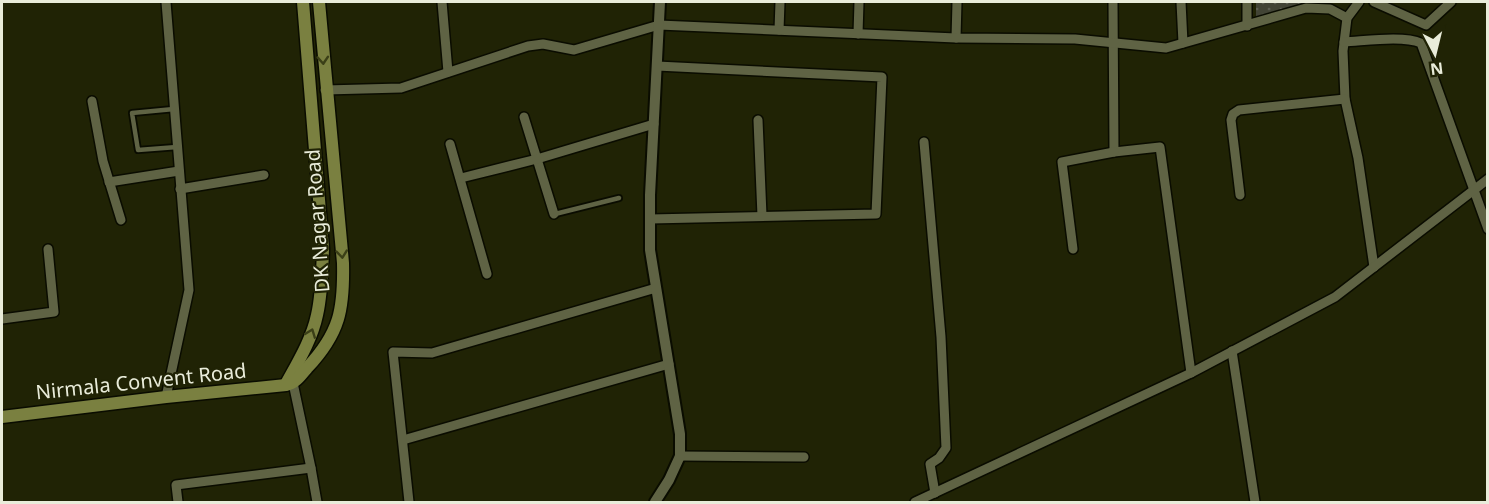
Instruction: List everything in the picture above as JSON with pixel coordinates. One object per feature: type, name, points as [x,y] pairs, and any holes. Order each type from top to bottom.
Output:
[{"type":"main road","name":"DK Nagar Road","points":[[289,384],[317,318],[322,289],[323,249],[303,2]]},
{"type":"main road","name":"DK Nagar Road","points":[[289,384],[316,358],[332,337],[343,298],[343,263],[325,90],[319,2]]},
{"type":"main road","name":"Nirmala Convent Road","points":[[2,417],[289,384]]},
{"type":"street","points":[[166,2],[189,290],[166,397]]},
{"type":"street","points":[[442,2],[448,72]]},
{"type":"street","points":[[655,502],[680,456],[680,434],[650,250],[660,2]]},
{"type":"street","points":[[779,30],[780,2]]},
{"type":"street","points":[[858,34],[859,2]]},
{"type":"street","points":[[956,38],[957,2]]},
{"type":"street","points":[[1113,2],[1114,152]]},
{"type":"street","points":[[1181,2],[1183,43]]},
{"type":"street","points":[[1247,2],[1247,26]]},
{"type":"street","points":[[1359,2],[1347,18],[1344,42],[1345,99],[1358,158],[1374,267]]},
{"type":"street","points":[[1374,2],[1426,25],[1451,2]]},
{"type":"street","points":[[325,90],[401,88],[528,45],[543,44],[574,50],[658,25],[956,38],[1075,39],[1166,48],[1306,8],[1330,9],[1347,18]]},
{"type":"street","points":[[1344,42],[1415,40],[1421,43],[1488,229]]},
{"type":"street","points":[[650,219],[876,214],[882,77],[657,66]]},
{"type":"street","points":[[1240,195],[1231,120],[1233,114],[1239,110],[1345,99]]},
{"type":"street","points":[[92,101],[103,161],[121,220]]},
{"type":"street","points":[[524,117],[554,214]]},
{"type":"street","points":[[758,120],[762,216]]},
{"type":"street","points":[[461,178],[537,159],[654,124]]},
{"type":"street","points":[[924,142],[940,337],[946,448],[939,458],[930,464],[935,493]]},
{"type":"street","points":[[450,144],[488,274]]},
{"type":"street","points":[[1073,249],[1062,162],[1114,152],[1160,147],[1191,373]]},
{"type":"street","points":[[109,182],[179,171]]},
{"type":"street","points":[[180,189],[264,175]]},
{"type":"street","points":[[915,502],[1191,373],[1335,297],[1488,179]]},
{"type":"street","points":[[2,319],[54,312],[48,249]]},
{"type":"street","points":[[409,502],[393,352],[432,353],[656,288]]},
{"type":"street","points":[[1232,351],[1256,502]]},
{"type":"street","points":[[403,440],[669,364]]},
{"type":"street","points":[[289,384],[312,468],[316,502]]},
{"type":"street","points":[[680,456],[804,458]]},
{"type":"street","points":[[178,502],[176,484],[312,468]]},
{"type":"lane","points":[[174,109],[132,112],[138,150],[177,147]]},
{"type":"lane","points":[[554,214],[619,198]]},
{"type":"green space","points":[[1256,2],[1321,2],[1256,17]]}]
